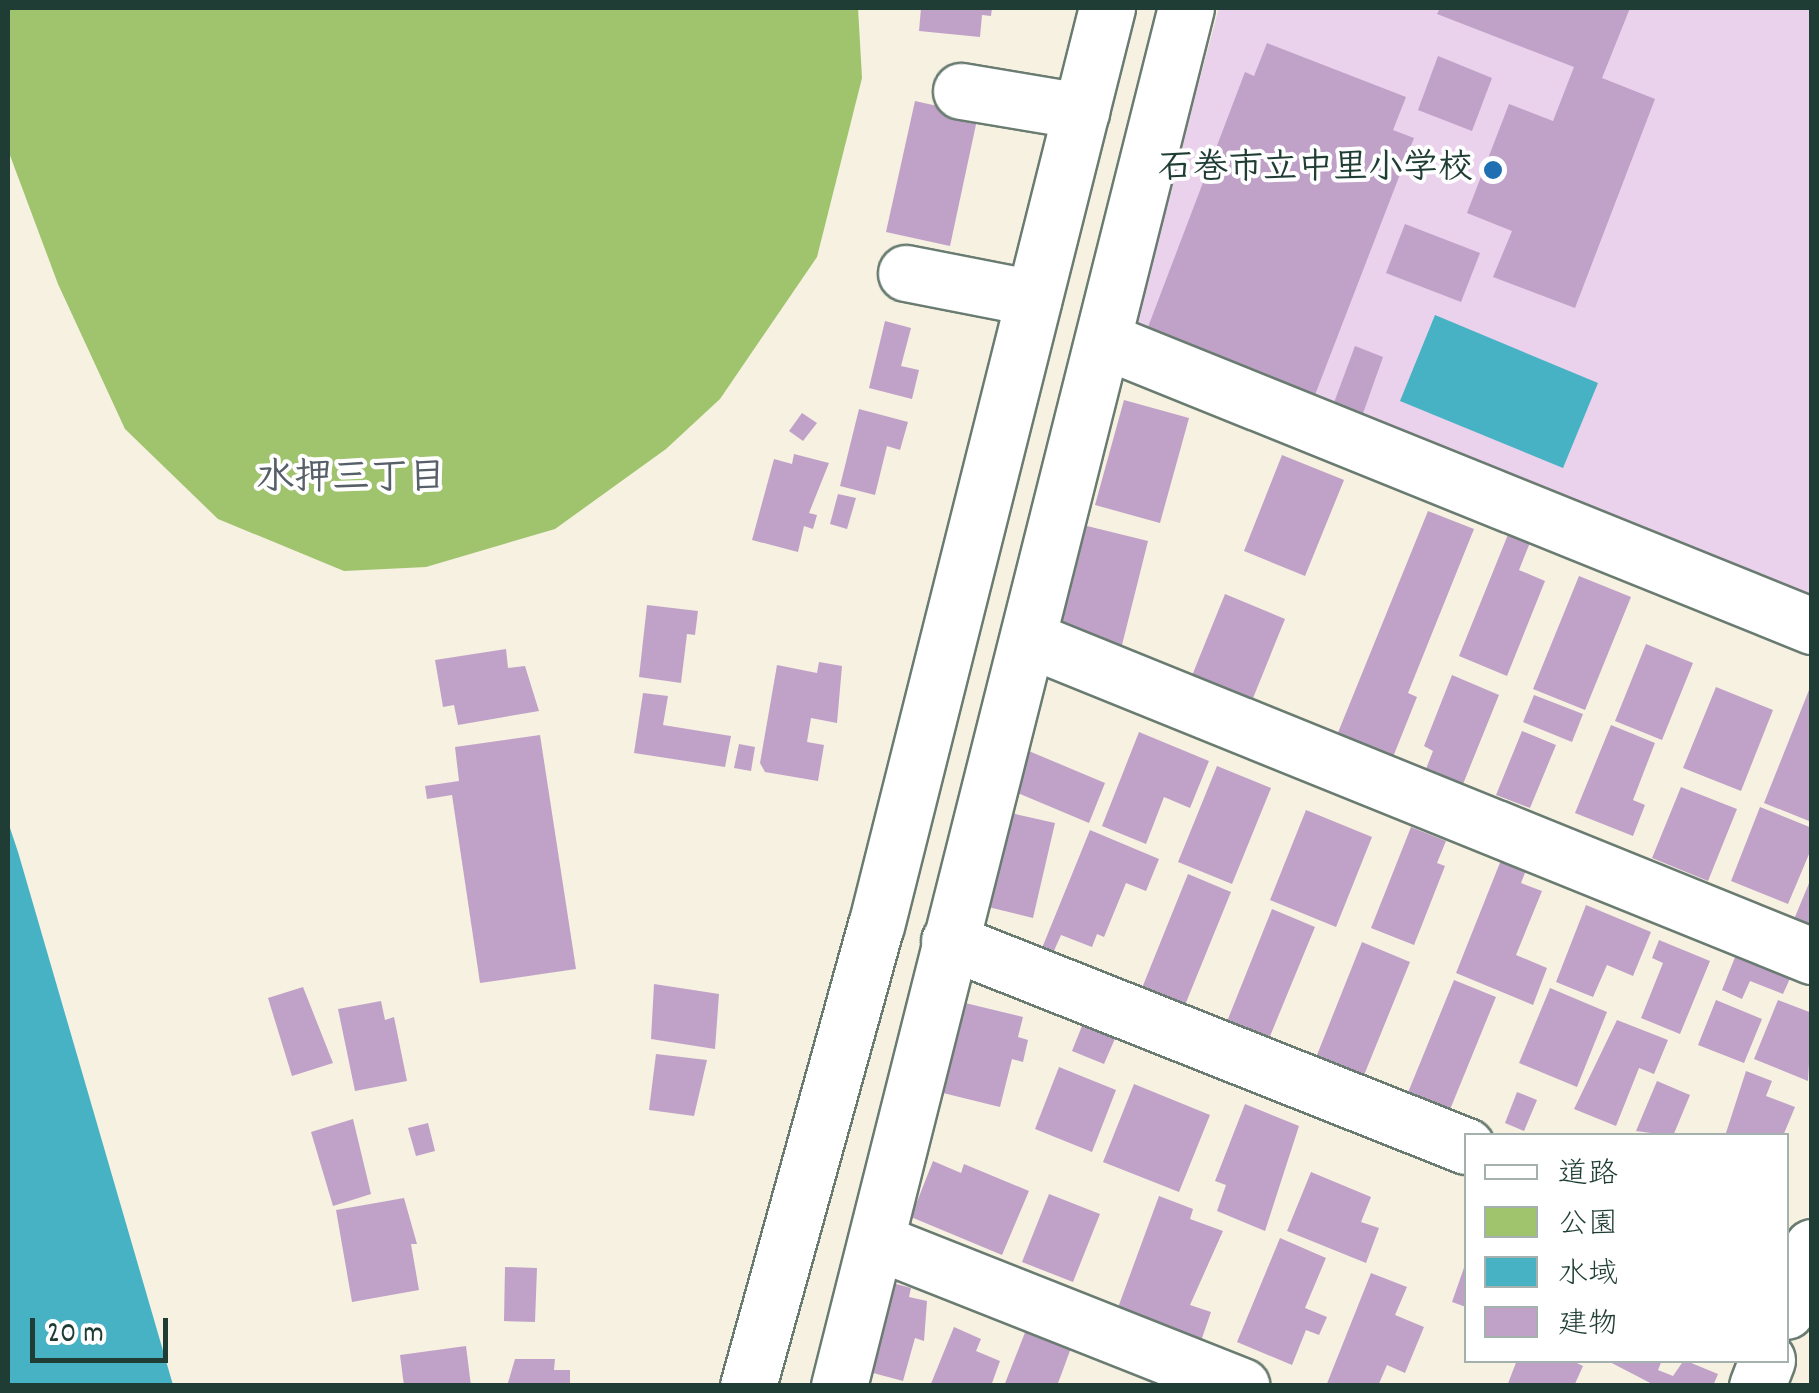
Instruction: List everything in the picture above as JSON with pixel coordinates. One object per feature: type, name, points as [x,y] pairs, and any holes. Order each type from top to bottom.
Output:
[{"type":"street","points":[[748,1386],[861,983],[1107,8]]},
{"type":"street","points":[[839,1386],[878,1242],[949,941],[1031,640],[1186,8]]},
{"type":"street","points":[[961,92],[1081,111]]},
{"type":"street","points":[[906,273],[1034,298]]},
{"type":"street","points":[[1102,340],[1812,626]]},
{"type":"street","points":[[1031,640],[1812,956]]},
{"type":"street","points":[[949,941],[1464,1145]]},
{"type":"street","points":[[878,1242],[1241,1386]]},
{"type":"street","points":[[783,1262],[802,1272],[787,1386]]},
{"type":"shaded area","name":"石巻市立中里小学校","points":[[1219,8],[1811,8],[1811,603],[1131,333]]},
{"type":"green space","points":[[8,8],[858,8],[862,78],[817,257],[720,399],[666,449],[555,529],[426,567],[344,571],[218,519],[125,429],[58,284],[8,150]]},
{"type":"water","points":[[1435,315],[1598,383],[1563,468],[1400,401]]},
{"type":"water","points":[[8,822],[18,852],[173,1385],[8,1385]]},
{"type":"building","points":[[921,8],[992,8],[991,16],[982,15],[980,37],[919,31]]},
{"type":"building","points":[[1440,8],[1630,8],[1602,78],[1655,99],[1575,308],[1493,277],[1512,231],[1467,213],[1509,104],[1553,121],[1574,67],[1437,14]]},
{"type":"building","points":[[1267,43],[1406,97],[1393,130],[1414,138],[1313,400],[1145,335],[1245,72],[1254,76]]},
{"type":"building","points":[[1438,56],[1492,78],[1472,131],[1418,110]]},
{"type":"building","points":[[915,101],[978,115],[950,246],[886,232]]},
{"type":"building","points":[[1405,224],[1480,253],[1461,302],[1386,273]]},
{"type":"building","points":[[885,321],[911,328],[901,366],[919,370],[912,399],[869,388]]},
{"type":"building","points":[[1355,346],[1383,357],[1361,419],[1332,408]]},
{"type":"building","points":[[1124,400],[1189,418],[1160,523],[1095,505]]},
{"type":"building","points":[[859,409],[908,422],[900,450],[887,446],[875,495],[840,486]]},
{"type":"building","points":[[802,413],[817,423],[803,441],[789,431]]},
{"type":"building","points":[[794,454],[829,463],[809,513],[817,515],[813,529],[804,526],[798,552],[752,540],[774,459],[792,464]]},
{"type":"building","points":[[1282,455],[1344,480],[1305,576],[1244,551]]},
{"type":"building","points":[[838,494],[856,498],[847,529],[830,524]]},
{"type":"building","points":[[1428,511],[1474,529],[1408,693],[1417,697],[1393,757],[1337,735]]},
{"type":"building","points":[[1083,525],[1148,541],[1122,645],[1057,629]]},
{"type":"building","points":[[1509,532],[1531,540],[1519,570],[1545,581],[1507,676],[1459,656]]},
{"type":"building","points":[[1579,576],[1631,597],[1585,710],[1533,689]]},
{"type":"building","points":[[1225,594],[1285,619],[1249,708],[1189,683]]},
{"type":"building","points":[[647,605],[698,611],[695,635],[687,634],[681,683],[639,677]]},
{"type":"building","points":[[1646,644],[1693,663],[1662,740],[1615,721]]},
{"type":"building","points":[[506,649],[508,668],[525,666],[539,711],[458,725],[454,705],[443,707],[435,660]]},
{"type":"building","points":[[819,662],[842,666],[837,723],[811,718],[807,742],[824,745],[818,781],[765,772],[760,763],[777,665],[817,673]]},
{"type":"building","points":[[1452,675],[1499,695],[1461,789],[1424,774],[1433,751],[1424,746]]},
{"type":"building","points":[[1811,685],[1812,814],[1809,821],[1764,803]]},
{"type":"building","points":[[1716,687],[1773,710],[1741,791],[1683,768]]},
{"type":"building","points":[[643,693],[668,696],[663,725],[731,736],[725,767],[634,753]]},
{"type":"building","points":[[1534,695],[1583,714],[1572,742],[1523,722]]},
{"type":"building","points":[[1611,725],[1655,743],[1633,800],[1645,805],[1633,836],[1575,813]]},
{"type":"building","points":[[1522,731],[1556,745],[1530,808],[1496,795]]},
{"type":"building","points":[[1139,732],[1209,761],[1190,808],[1164,797],[1146,844],[1102,826]]},
{"type":"building","points":[[540,735],[576,969],[480,983],[452,795],[427,799],[425,786],[459,781],[455,747]]},
{"type":"building","points":[[739,744],[755,747],[751,771],[734,768]]},
{"type":"building","points":[[1024,749],[1105,783],[1089,823],[1008,789]]},
{"type":"building","points":[[1217,766],[1271,788],[1232,884],[1178,862]]},
{"type":"building","points":[[1681,787],[1737,809],[1708,881],[1652,858]]},
{"type":"building","points":[[1760,807],[1812,828],[1812,847],[1788,904],[1731,881]]},
{"type":"building","points":[[1306,810],[1372,837],[1336,927],[1270,900]]},
{"type":"building","points":[[1002,811],[1055,823],[1033,918],[980,905]]},
{"type":"building","points":[[1411,827],[1446,841],[1437,863],[1445,866],[1414,945],[1371,928]]},
{"type":"building","points":[[1090,830],[1159,859],[1146,891],[1126,883],[1104,937],[1097,934],[1092,947],[1061,935],[1053,953],[1042,948]]},
{"type":"building","points":[[1503,855],[1528,865],[1521,883],[1542,891],[1516,955],[1547,968],[1533,1005],[1456,973]]},
{"type":"building","points":[[1188,874],[1231,892],[1185,1005],[1142,988]]},
{"type":"building","points":[[1812,876],[1812,938],[1790,929]]},
{"type":"building","points":[[1586,905],[1651,932],[1633,976],[1607,965],[1593,997],[1556,982]]},
{"type":"building","points":[[1272,909],[1315,927],[1268,1041],[1226,1024]]},
{"type":"building","points":[[1659,940],[1710,961],[1680,1034],[1641,1018],[1663,963],[1652,958]]},
{"type":"building","points":[[1362,942],[1410,962],[1362,1080],[1315,1060]]},
{"type":"building","points":[[1737,952],[1792,974],[1783,994],[1750,981],[1742,999],[1722,990]]},
{"type":"building","points":[[1454,980],[1496,997],[1449,1112],[1407,1095]]},
{"type":"building","points":[[654,984],[719,994],[715,1049],[651,1039]]},
{"type":"building","points":[[303,987],[333,1063],[292,1076],[268,998]]},
{"type":"building","points":[[1550,988],[1607,1012],[1577,1087],[1519,1063]]},
{"type":"building","points":[[1716,1000],[1762,1019],[1744,1063],[1698,1045]]},
{"type":"building","points":[[1778,1000],[1812,1013],[1808,1081],[1754,1059]]},
{"type":"building","points":[[381,1001],[385,1020],[394,1017],[407,1081],[355,1091],[338,1009]]},
{"type":"building","points":[[961,1002],[1023,1017],[1018,1037],[1028,1040],[1023,1062],[1012,1059],[1000,1107],[939,1092]]},
{"type":"building","points":[[1617,1020],[1668,1040],[1654,1074],[1639,1068],[1616,1126],[1574,1109]]},
{"type":"building","points":[[1084,1021],[1117,1034],[1104,1064],[1072,1051]]},
{"type":"building","points":[[656,1054],[707,1060],[694,1116],[649,1110]]},
{"type":"building","points":[[1059,1067],[1116,1090],[1092,1152],[1035,1129]]},
{"type":"building","points":[[1746,1071],[1772,1081],[1766,1096],[1795,1107],[1784,1133],[1726,1133]]},
{"type":"building","points":[[1657,1081],[1690,1095],[1674,1133],[1636,1131]]},
{"type":"building","points":[[1134,1084],[1210,1115],[1179,1192],[1103,1162]]},
{"type":"building","points":[[1517,1092],[1537,1100],[1524,1131],[1505,1123]]},
{"type":"building","points":[[1245,1104],[1299,1126],[1265,1231],[1217,1211],[1226,1185],[1215,1181]]},
{"type":"building","points":[[353,1119],[371,1194],[333,1206],[311,1132]]},
{"type":"building","points":[[428,1123],[435,1151],[416,1156],[408,1128]]},
{"type":"building","points":[[933,1161],[961,1173],[964,1164],[1029,1191],[1002,1255],[911,1217]]},
{"type":"building","points":[[1311,1172],[1371,1197],[1361,1222],[1379,1228],[1366,1263],[1287,1231]]},
{"type":"building","points":[[1049,1194],[1100,1214],[1073,1282],[1022,1262]]},
{"type":"building","points":[[1159,1196],[1193,1209],[1190,1219],[1223,1231],[1190,1305],[1211,1312],[1200,1344],[1116,1313]]},
{"type":"building","points":[[404,1198],[417,1244],[411,1244],[419,1290],[352,1302],[336,1210]]},
{"type":"building","points":[[1280,1238],[1326,1258],[1305,1308],[1327,1317],[1319,1335],[1306,1330],[1292,1365],[1237,1342]]},
{"type":"building","points":[[505,1267],[537,1268],[535,1322],[504,1321]]},
{"type":"building","points":[[1464,1268],[1464,1306],[1452,1302]]},
{"type":"building","points":[[1371,1273],[1407,1287],[1395,1315],[1424,1327],[1405,1373],[1387,1365],[1378,1386],[1326,1386]]},
{"type":"building","points":[[885,1281],[911,1288],[909,1297],[927,1301],[924,1341],[915,1338],[903,1381],[862,1370]]},
{"type":"building","points":[[954,1327],[981,1339],[976,1351],[1000,1361],[991,1386],[930,1386]]},
{"type":"building","points":[[1026,1330],[1071,1348],[1057,1386],[1004,1386]]},
{"type":"building","points":[[466,1346],[471,1386],[404,1386],[400,1355]]},
{"type":"building","points":[[515,1359],[555,1359],[554,1370],[570,1370],[570,1386],[507,1386]]},
{"type":"building","points":[[1516,1363],[1583,1366],[1574,1386],[1507,1386]]},
{"type":"building","points":[[1612,1363],[1661,1363],[1658,1370],[1673,1376],[1682,1363],[1691,1363],[1718,1374],[1713,1386],[1656,1386]]},
{"type":"place","name":"石巻市立中里小学校","points":[[1493,170]]},
{"type":"district","name":"水押三丁目","points":[[351,481]]}]
